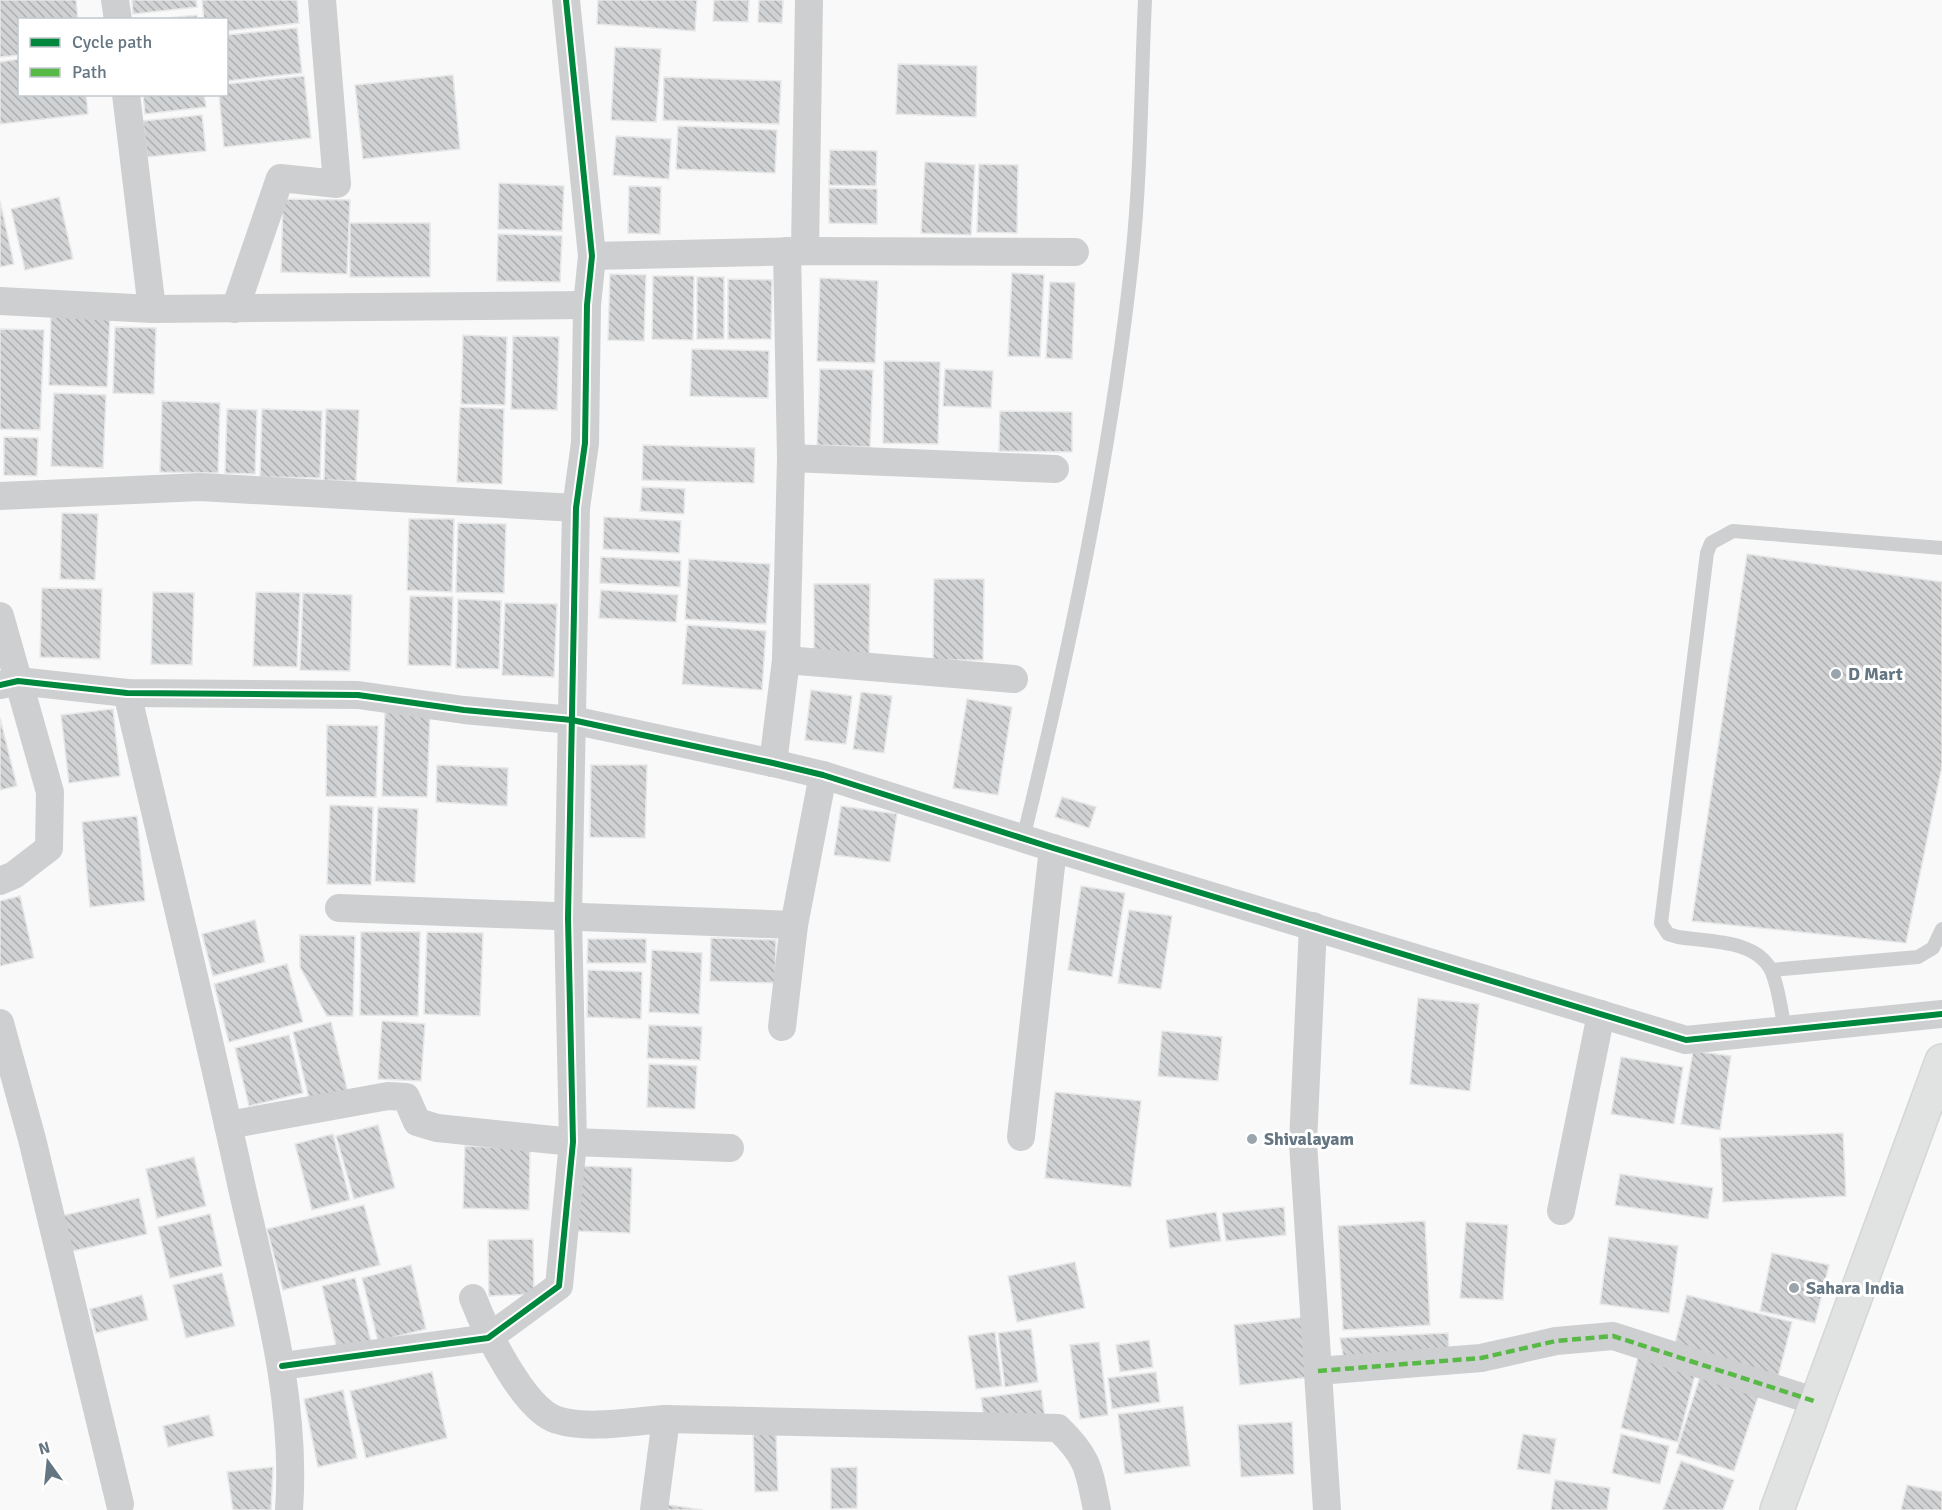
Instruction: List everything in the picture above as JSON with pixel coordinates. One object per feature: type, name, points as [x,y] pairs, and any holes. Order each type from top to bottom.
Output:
[{"type":"street","points":[[115,0],[118,18]]},
{"type":"street","points":[[235,309],[280,178],[337,183],[322,0]]},
{"type":"street","points":[[282,1366],[489,1338],[560,1286],[573,1142],[568,918],[576,507],[585,443],[586,305],[592,256],[566,0]]},
{"type":"street","points":[[773,763],[786,660],[796,251],[809,0]]},
{"type":"street","points":[[126,96],[152,309]]},
{"type":"street","points":[[592,256],[796,251],[1075,252]]},
{"type":"street","points":[[0,300],[152,309],[586,305]]},
{"type":"street","points":[[791,458],[1055,469]]},
{"type":"street","points":[[0,496],[200,487],[576,507]]},
{"type":"street","points":[[0,616],[9,683],[50,792],[49,848],[14,875],[0,882]]},
{"type":"street","points":[[786,660],[1014,679]]},
{"type":"street","points":[[9,683],[127,693],[358,695],[464,710],[572,720],[823,775],[1023,839],[1686,1040],[1942,1014]]},
{"type":"street","points":[[127,693],[282,1366],[292,1467],[289,1510]]},
{"type":"street","points":[[782,1027],[794,925],[823,775]]},
{"type":"street","points":[[1021,1137],[1053,848]]},
{"type":"street","points":[[339,908],[794,925]]},
{"type":"street","points":[[1312,926],[1302,1143],[1327,1510]]},
{"type":"street","points":[[1561,1211],[1601,1014]]},
{"type":"street","points":[[0,1023],[32,1139],[120,1504]]},
{"type":"street","points":[[1778,1510],[1942,1061]]},
{"type":"street","points":[[228,1125],[388,1096],[406,1097],[417,1122],[437,1128],[573,1142],[730,1148]]},
{"type":"street","points":[[473,1298],[489,1338],[530,1400],[555,1420],[584,1425],[666,1419],[1058,1428],[1075,1444],[1088,1465],[1097,1510]]},
{"type":"street","points":[[1318,1371],[1481,1358],[1556,1341],[1613,1336],[1817,1402]]},
{"type":"street","points":[[654,1510],[666,1419]]},
{"type":"lane","points":[[1023,839],[1056,702],[1103,464],[1132,258],[1145,0]]},
{"type":"lane","points":[[1785,1030],[1771,970],[1760,956],[1746,947],[1678,937],[1668,933],[1661,922],[1702,588],[1711,543],[1733,531],[1942,548]]},
{"type":"lane","points":[[1771,970],[1918,957],[1933,948],[1942,929]]},
{"type":"building","points":[[0,0],[76,0],[78,18],[18,18],[18,55],[0,57]]},
{"type":"building","points":[[132,0],[196,0],[197,7],[133,14]]},
{"type":"building","points":[[202,0],[297,0],[299,23],[228,31],[228,18],[204,18]]},
{"type":"building","points":[[598,0],[697,0],[695,31],[597,24]]},
{"type":"building","points":[[714,0],[749,0],[748,22],[713,21]]},
{"type":"building","points":[[759,0],[783,0],[782,23],[758,22]]},
{"type":"building","points":[[197,15],[197,18],[168,18]]},
{"type":"building","points":[[297,28],[302,73],[228,81],[228,35]]},
{"type":"building","points":[[615,47],[661,49],[656,122],[611,120]]},
{"type":"building","points":[[18,59],[18,96],[86,96],[88,114],[0,124],[0,62]]},
{"type":"building","points":[[898,64],[977,66],[976,117],[896,114]]},
{"type":"building","points":[[453,75],[460,149],[363,159],[355,85]]},
{"type":"building","points":[[304,76],[311,138],[224,147],[219,96],[228,96],[228,84]]},
{"type":"building","points":[[664,77],[781,81],[779,124],[663,120]]},
{"type":"building","points":[[143,96],[204,96],[206,107],[145,114]]},
{"type":"building","points":[[202,115],[206,151],[147,157],[143,121]]},
{"type":"building","points":[[678,126],[777,130],[775,173],[676,169]]},
{"type":"building","points":[[616,136],[671,139],[669,179],[613,175]]},
{"type":"building","points":[[830,150],[877,151],[876,186],[829,185]]},
{"type":"building","points":[[925,162],[975,165],[971,235],[921,233]]},
{"type":"building","points":[[979,164],[1018,165],[1017,233],[977,232]]},
{"type":"building","points":[[499,183],[564,186],[562,231],[498,229]]},
{"type":"building","points":[[629,186],[661,187],[660,234],[628,233]]},
{"type":"building","points":[[829,188],[877,189],[877,224],[829,223]]},
{"type":"building","points":[[59,197],[73,259],[25,270],[11,209]]},
{"type":"building","points":[[283,199],[350,200],[347,274],[281,272]]},
{"type":"building","points":[[0,201],[14,264],[0,267]]},
{"type":"building","points":[[350,223],[430,223],[430,277],[350,277]]},
{"type":"building","points":[[498,234],[562,236],[560,282],[497,281]]},
{"type":"building","points":[[1012,273],[1044,275],[1040,357],[1008,356]]},
{"type":"building","points":[[610,274],[646,275],[644,341],[608,340]]},
{"type":"building","points":[[653,276],[694,276],[693,340],[652,339]]},
{"type":"building","points":[[697,277],[724,277],[724,339],[697,339]]},
{"type":"building","points":[[820,278],[878,281],[875,363],[817,361]]},
{"type":"building","points":[[728,279],[772,280],[771,339],[728,339]]},
{"type":"building","points":[[1050,282],[1075,283],[1072,359],[1046,358]]},
{"type":"building","points":[[51,314],[110,316],[107,387],[49,385]]},
{"type":"building","points":[[115,327],[156,328],[154,394],[113,393]]},
{"type":"building","points":[[0,329],[44,330],[40,430],[0,429]]},
{"type":"building","points":[[463,335],[507,337],[505,405],[461,404]]},
{"type":"building","points":[[513,336],[559,337],[557,410],[511,409]]},
{"type":"building","points":[[692,349],[769,351],[768,398],[690,396]]},
{"type":"building","points":[[884,361],[940,362],[938,444],[883,443]]},
{"type":"building","points":[[820,369],[873,370],[870,447],[817,445]]},
{"type":"building","points":[[945,369],[993,371],[991,408],[943,406]]},
{"type":"building","points":[[54,393],[106,395],[103,468],[51,466]]},
{"type":"building","points":[[162,401],[220,403],[218,473],[160,472]]},
{"type":"building","points":[[460,407],[504,409],[502,484],[457,482]]},
{"type":"building","points":[[227,409],[257,410],[255,474],[225,473]]},
{"type":"building","points":[[262,409],[322,411],[320,478],[260,477]]},
{"type":"building","points":[[326,409],[359,410],[356,481],[324,480]]},
{"type":"building","points":[[1000,411],[1072,412],[1072,452],[999,451]]},
{"type":"building","points":[[4,437],[38,438],[37,476],[4,475]]},
{"type":"building","points":[[643,445],[755,448],[754,483],[642,480]]},
{"type":"building","points":[[642,487],[685,489],[684,514],[640,511]]},
{"type":"building","points":[[62,513],[98,514],[95,580],[60,579]]},
{"type":"building","points":[[604,517],[681,521],[679,553],[603,549]]},
{"type":"building","points":[[409,519],[454,519],[452,592],[407,590]]},
{"type":"building","points":[[458,523],[506,524],[504,593],[456,592]]},
{"type":"building","name":"D Mart","points":[[1747,554],[1942,582],[1942,766],[1906,943],[1692,921]]},
{"type":"building","points":[[601,557],[681,561],[680,587],[600,583]]},
{"type":"building","points":[[689,559],[770,564],[766,624],[685,619]]},
{"type":"building","points":[[934,579],[984,579],[983,660],[933,660]]},
{"type":"building","points":[[814,584],[870,584],[869,658],[814,658]]},
{"type":"building","points":[[42,588],[102,589],[100,659],[40,657]]},
{"type":"building","points":[[601,590],[678,595],[676,622],[599,618]]},
{"type":"building","points":[[153,592],[194,593],[192,665],[151,664]]},
{"type":"building","points":[[256,592],[300,593],[297,667],[253,666]]},
{"type":"building","points":[[303,593],[352,595],[350,671],[300,670]]},
{"type":"building","points":[[410,596],[453,597],[451,666],[408,665]]},
{"type":"building","points":[[458,599],[501,601],[499,669],[456,668]]},
{"type":"building","points":[[505,603],[557,604],[554,677],[502,675]]},
{"type":"building","points":[[687,625],[766,631],[762,690],[682,684]]},
{"type":"building","points":[[811,690],[852,696],[846,744],[805,740]]},
{"type":"building","points":[[861,692],[892,696],[884,753],[853,749]]},
{"type":"building","points":[[967,699],[1012,707],[998,795],[953,788]]},
{"type":"building","points":[[113,709],[120,776],[69,783],[61,715]]},
{"type":"building","points":[[385,712],[430,714],[427,797],[382,796]]},
{"type":"building","points":[[0,718],[17,786],[0,790]]},
{"type":"building","points":[[327,725],[378,726],[376,797],[326,796]]},
{"type":"building","points":[[437,765],[508,768],[507,806],[436,802]]},
{"type":"building","points":[[591,765],[647,765],[645,838],[590,837]]},
{"type":"building","points":[[1062,797],[1096,807],[1089,828],[1055,817]]},
{"type":"building","points":[[330,805],[373,807],[371,885],[327,884]]},
{"type":"building","points":[[841,806],[897,814],[890,862],[834,855]]},
{"type":"building","points":[[378,807],[418,809],[415,883],[375,881]]},
{"type":"building","points":[[137,816],[145,901],[90,907],[82,822]]},
{"type":"building","points":[[1081,886],[1125,893],[1112,977],[1068,970]]},
{"type":"building","points":[[20,896],[34,958],[0,966],[0,901]]},
{"type":"building","points":[[1129,910],[1172,916],[1161,989],[1118,983]]},
{"type":"building","points":[[255,920],[265,962],[213,976],[202,934]]},
{"type":"building","points":[[361,932],[420,932],[418,1016],[360,1015]]},
{"type":"building","points":[[427,932],[483,933],[480,1016],[424,1014]]},
{"type":"building","points":[[300,935],[355,936],[353,1016],[327,1016],[300,967]]},
{"type":"building","points":[[711,938],[776,940],[775,983],[710,981]]},
{"type":"building","points":[[588,939],[646,939],[646,963],[587,963]]},
{"type":"building","points":[[652,950],[702,953],[699,1014],[649,1012]]},
{"type":"building","points":[[287,964],[303,1022],[229,1042],[214,984]]},
{"type":"building","points":[[588,970],[642,972],[641,1019],[587,1017]]},
{"type":"building","points":[[1418,998],[1479,1004],[1470,1091],[1410,1084]]},
{"type":"building","points":[[382,1021],[425,1024],[421,1081],[378,1079]]},
{"type":"building","points":[[331,1022],[349,1097],[311,1107],[293,1032]]},
{"type":"building","points":[[649,1025],[702,1027],[700,1060],[647,1058]]},
{"type":"building","points":[[1162,1031],[1222,1037],[1218,1081],[1158,1076]]},
{"type":"building","points":[[289,1035],[303,1093],[249,1106],[235,1048]]},
{"type":"building","points":[[1693,1051],[1731,1056],[1720,1130],[1681,1124]]},
{"type":"building","points":[[1621,1057],[1683,1067],[1674,1124],[1611,1114]]},
{"type":"building","points":[[649,1064],[697,1066],[695,1109],[647,1107]]},
{"type":"building","points":[[1055,1092],[1141,1101],[1131,1187],[1045,1178]]},
{"type":"building","points":[[378,1125],[395,1188],[354,1199],[336,1136]]},
{"type":"building","points":[[1843,1133],[1846,1196],[1723,1202],[1720,1138]]},
{"type":"building","points":[[333,1134],[350,1200],[312,1210],[295,1144]]},
{"type":"building","points":[[465,1146],[530,1149],[529,1210],[463,1208]]},
{"type":"building","points":[[194,1157],[206,1206],[157,1218],[146,1169]]},
{"type":"building","points":[[580,1166],[632,1168],[630,1233],[577,1231]]},
{"type":"building","points":[[1620,1174],[1713,1188],[1708,1219],[1615,1205]]},
{"type":"building","points":[[139,1198],[147,1234],[69,1252],[61,1216]]},
{"type":"building","points":[[364,1205],[380,1265],[283,1290],[267,1229]]},
{"type":"building","points":[[1284,1207],[1286,1235],[1226,1241],[1222,1213]]},
{"type":"building","points":[[1216,1212],[1221,1241],[1170,1248],[1166,1220]]},
{"type":"building","points":[[210,1214],[222,1266],[170,1278],[158,1227]]},
{"type":"building","points":[[1425,1221],[1430,1325],[1343,1330],[1338,1226]]},
{"type":"building","points":[[1466,1222],[1508,1225],[1503,1300],[1460,1298]]},
{"type":"building","points":[[1609,1237],[1678,1246],[1669,1313],[1600,1304]]},
{"type":"building","points":[[533,1239],[534,1294],[489,1296],[488,1240]]},
{"type":"building","name":"Sahara India","points":[[1772,1253],[1829,1265],[1815,1323],[1760,1311]]},
{"type":"building","points":[[1075,1262],[1085,1308],[1017,1322],[1008,1276]]},
{"type":"building","points":[[411,1265],[426,1329],[378,1341],[362,1278]]},
{"type":"building","points":[[222,1273],[235,1326],[186,1338],[173,1285]]},
{"type":"building","points":[[355,1278],[371,1341],[337,1349],[322,1286]]},
{"type":"building","points":[[142,1295],[148,1320],[96,1333],[90,1309]]},
{"type":"building","points":[[1687,1295],[1792,1322],[1778,1377],[1673,1351]]},
{"type":"building","points":[[1306,1317],[1312,1377],[1240,1385],[1234,1325]]},
{"type":"building","points":[[1031,1329],[1038,1382],[1005,1387],[998,1333]]},
{"type":"building","points":[[995,1332],[1002,1386],[976,1389],[968,1336]]},
{"type":"building","points":[[1448,1333],[1449,1350],[1344,1361],[1340,1338]]},
{"type":"building","points":[[1149,1340],[1153,1367],[1120,1372],[1116,1345]]},
{"type":"building","points":[[1099,1342],[1108,1415],[1080,1419],[1070,1345]]},
{"type":"building","points":[[1638,1357],[1696,1371],[1678,1442],[1621,1428]]},
{"type":"building","points":[[1702,1370],[1761,1388],[1734,1471],[1676,1453]]},
{"type":"building","points":[[432,1372],[447,1438],[366,1458],[350,1391]]},
{"type":"building","points":[[1156,1372],[1160,1402],[1112,1409],[1108,1378]]},
{"type":"building","points":[[343,1390],[357,1458],[318,1467],[304,1399]]},
{"type":"building","points":[[1041,1390],[1045,1418],[985,1426],[981,1398]]},
{"type":"building","points":[[1183,1406],[1190,1466],[1125,1474],[1118,1414]]},
{"type":"building","points":[[209,1415],[214,1436],[168,1447],[163,1426]]},
{"type":"building","points":[[1292,1422],[1294,1474],[1241,1477],[1238,1425]]},
{"type":"building","points":[[776,1432],[778,1491],[755,1492],[753,1433]]},
{"type":"building","points":[[1523,1434],[1556,1439],[1550,1474],[1517,1469]]},
{"type":"building","points":[[1621,1434],[1669,1446],[1660,1484],[1612,1473]]},
{"type":"building","points":[[1681,1461],[1734,1480],[1723,1510],[1663,1510]]},
{"type":"building","points":[[273,1467],[271,1510],[233,1510],[227,1472]]},
{"type":"building","points":[[857,1467],[857,1508],[831,1509],[831,1468]]},
{"type":"building","points":[[1555,1480],[1610,1488],[1607,1510],[1551,1510]]},
{"type":"building","points":[[1907,1485],[1942,1492],[1942,1510],[1901,1510]]},
{"type":"building","points":[[663,1504],[703,1510],[662,1510]]},
{"type":"marked path","points":[[1318,1371],[1481,1358],[1556,1341],[1613,1336],[1817,1402]]},
{"type":"cycle path","points":[[282,1366],[488,1338],[559,1286],[573,1142],[568,918],[576,508],[585,443],[587,305],[592,256],[566,0]]},
{"type":"cycle path","points":[[0,685],[18,681],[127,693],[358,695],[464,710],[572,720],[823,775],[1053,848],[1686,1040],[1942,1014]]},
{"type":"place","name":"D Mart","points":[[1836,674]]},
{"type":"place","name":"Shivalayam","points":[[1252,1139]]},
{"type":"place","name":"Sahara India","points":[[1794,1288]]}]
